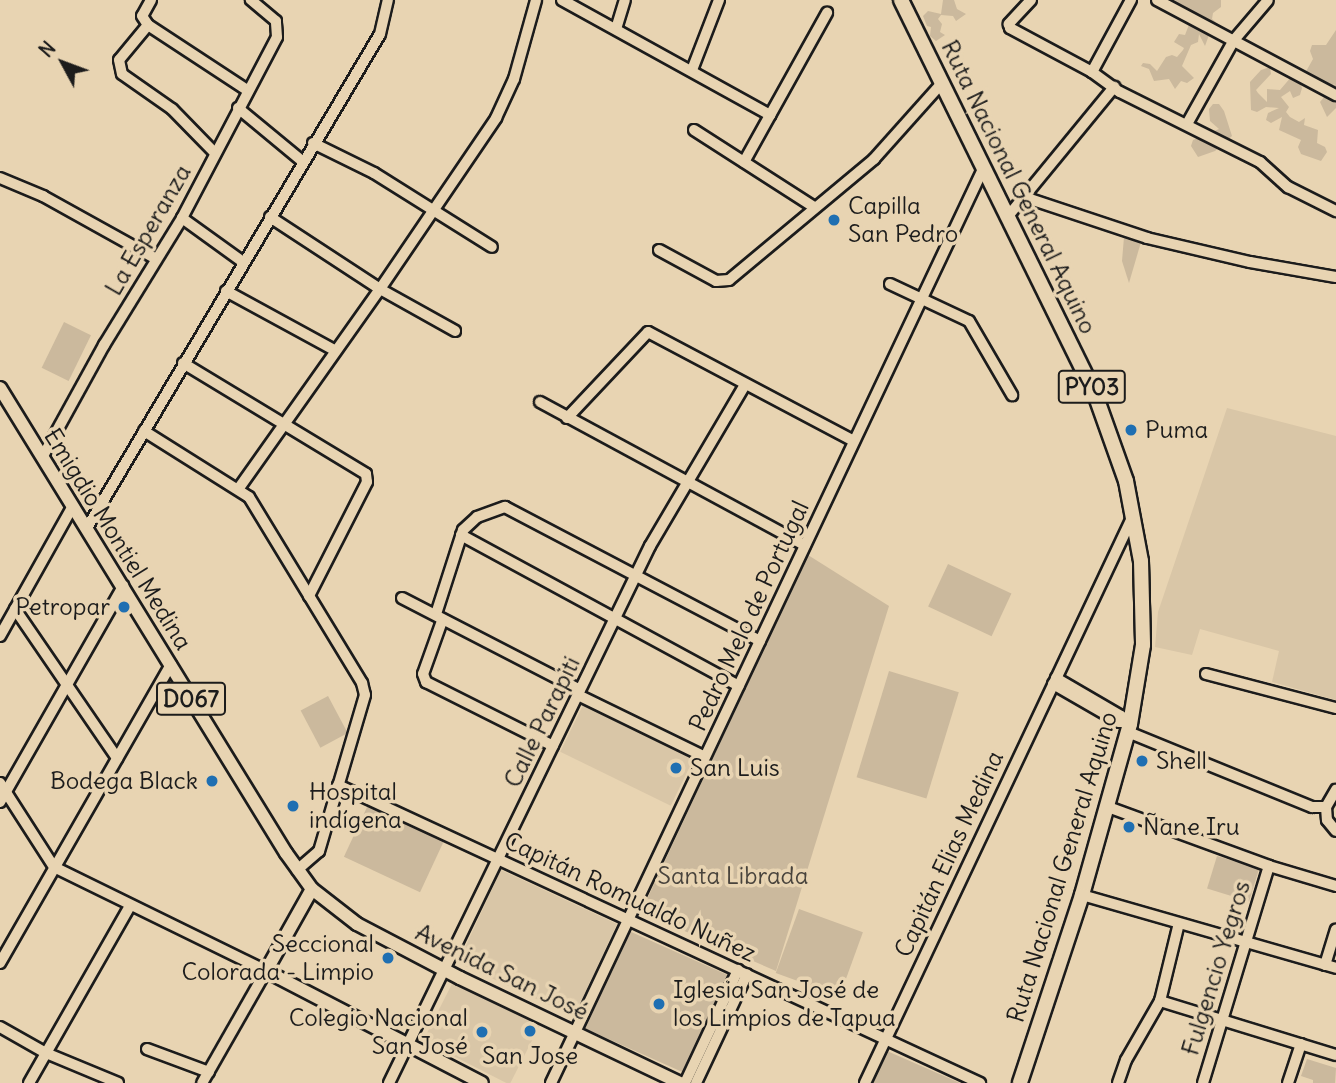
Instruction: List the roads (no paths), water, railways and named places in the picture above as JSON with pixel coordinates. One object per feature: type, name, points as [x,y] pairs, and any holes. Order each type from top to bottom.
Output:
[{"type":"highway","name":"Ruta Nacional General Aquino","points":[[901,0],[1095,394],[1119,456],[1134,514],[1141,561],[1144,622],[1141,666],[1108,807],[1020,1083]]},
{"type":"main road","name":"Emigdio Montiel Medina","points":[[0,388],[297,870],[312,889]]},
{"type":"main road","name":"Avenida San José","points":[[312,889],[346,918],[445,970],[682,1083]]},
{"type":"main road","points":[[312,889],[266,971],[482,1083]]},
{"type":"street","points":[[151,0],[142,16],[148,25],[247,90]]},
{"type":"street","name":"La Esperanza","points":[[43,456],[104,345],[182,218],[277,37],[276,22],[251,0]]},
{"type":"street","points":[[87,528],[302,161],[380,34],[388,0]]},
{"type":"street","points":[[239,488],[334,350],[380,289],[506,99],[536,0]]},
{"type":"street","points":[[562,0],[692,69],[770,115]]},
{"type":"street","points":[[616,30],[625,0]]},
{"type":"street","points":[[692,69],[719,0]]},
{"type":"street","points":[[1031,0],[1008,27],[1092,72],[1114,87],[1260,162],[1288,187],[1336,211]]},
{"type":"street","points":[[1092,72],[1131,0]]},
{"type":"street","points":[[1157,0],[1336,95]]},
{"type":"street","points":[[1187,124],[1234,40],[1268,0]]},
{"type":"street","points":[[744,162],[827,13]]},
{"type":"street","points":[[148,25],[123,53],[120,60],[122,74],[172,109],[215,153]]},
{"type":"street","points":[[659,250],[716,281],[729,280],[873,159],[942,83]]},
{"type":"street","points":[[1009,215],[1114,87]]},
{"type":"street","points":[[238,108],[302,161]]},
{"type":"street","points":[[694,130],[814,207]]},
{"type":"street","points":[[313,143],[374,173],[492,247]]},
{"type":"street","name":"Pedro Melo de Portugal","points":[[551,1083],[984,167]]},
{"type":"street","points":[[0,178],[43,196],[156,259]]},
{"type":"street","points":[[1024,197],[1147,238],[1250,262],[1336,276]]},
{"type":"street","points":[[270,217],[380,289],[455,331]]},
{"type":"street","points":[[182,218],[243,262]]},
{"type":"street","points":[[890,284],[969,321],[1012,395]]},
{"type":"street","points":[[226,291],[334,350]]},
{"type":"street","points":[[567,418],[648,332],[854,441]]},
{"type":"street","points":[[183,363],[366,474],[367,482],[309,596]]},
{"type":"street","name":"Calle Parapiti","points":[[389,1083],[636,575],[745,385]]},
{"type":"street","points":[[540,402],[806,545]]},
{"type":"street","points":[[144,431],[239,488],[257,507],[362,684],[365,695],[318,854],[297,870]]},
{"type":"street","points":[[0,636],[73,506]]},
{"type":"street","points":[[553,746],[426,682],[423,674],[461,535],[477,517],[497,508],[511,509],[760,641]]},
{"type":"street","name":"Capitán Elias Medina","points":[[865,1083],[1134,514]]},
{"type":"street","points":[[461,535],[739,686]]},
{"type":"street","points":[[123,586],[2,793],[54,867],[266,971],[202,1083]]},
{"type":"street","points":[[402,598],[705,757]]},
{"type":"street","points":[[15,609],[117,758]]},
{"type":"street","points":[[0,963],[170,665]]},
{"type":"street","points":[[1206,674],[1336,708]]},
{"type":"street","points":[[1054,681],[1119,722],[1307,806],[1320,809],[1326,807]]},
{"type":"street","name":"Capitán Romualdo Nuñez","points":[[338,785],[817,1005],[884,1041],[980,1083]]},
{"type":"street","points":[[1336,790],[1326,807],[1326,820],[1336,831]]},
{"type":"street","points":[[1108,807],[1269,866],[1336,886]]},
{"type":"street","name":"Fulgencio Yegros","points":[[1203,1083],[1269,866]]},
{"type":"street","points":[[1082,895],[1336,968]]},
{"type":"street","points":[[29,1083],[130,906]]},
{"type":"street","points":[[1118,1083],[1126,1060],[1160,1001],[1179,923]]},
{"type":"street","points":[[1325,965],[1336,930]]},
{"type":"street","points":[[682,1083],[742,972]]},
{"type":"street","points":[[696,1083],[742,972]]},
{"type":"street","points":[[1160,1001],[1336,1055]]},
{"type":"street","points":[[0,1027],[46,1053],[116,1083]]},
{"type":"street","points":[[1288,1083],[1301,1044]]},
{"type":"street","points":[[147,1049],[209,1072]]},
{"type":"place","name":"Capilla San Pedro","points":[[834,220]]},
{"type":"place","name":"Puma","points":[[1131,430]]},
{"type":"place","name":"Petropar","points":[[124,607]]},
{"type":"place","name":"Shell","points":[[1142,761]]},
{"type":"place","name":"San Luis","points":[[676,768]]},
{"type":"place","name":"Bodega Black","points":[[212,781]]},
{"type":"place","name":"Hospital indígena","points":[[293,806]]},
{"type":"place","name":"Ñane Iru","points":[[1129,827]]},
{"type":"place","name":"Seccional Colorada - Limpio","points":[[388,958]]},
{"type":"place","name":"Iglesia San José de los Limpios de Tapua","points":[[659,1004]]},
{"type":"place","name":"San Jose","points":[[530,1031]]},
{"type":"place","name":"Colegio Nacional San José","points":[[482,1032]]},
{"type":"park label","name":"Santa Librada","points":[[733,876]]}]
